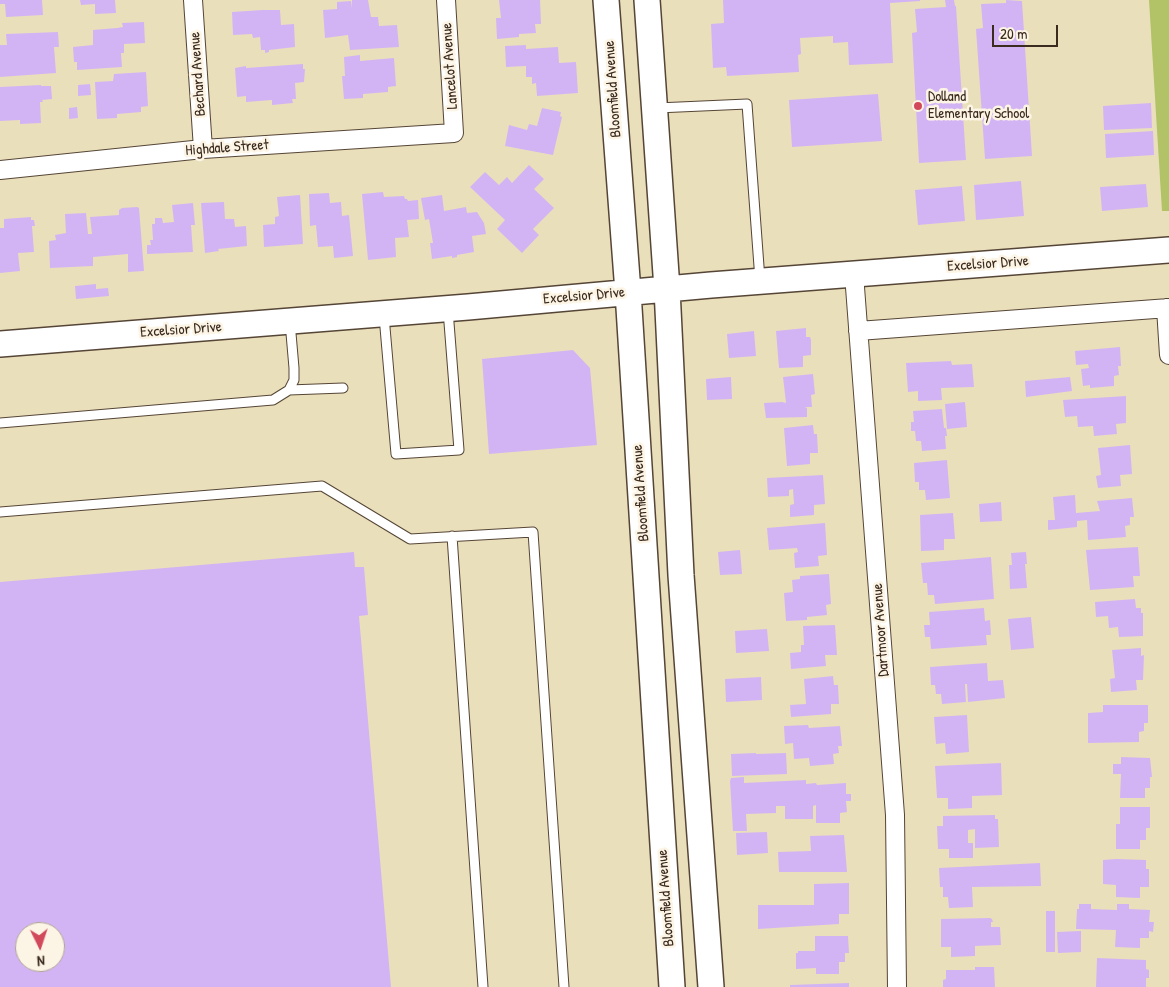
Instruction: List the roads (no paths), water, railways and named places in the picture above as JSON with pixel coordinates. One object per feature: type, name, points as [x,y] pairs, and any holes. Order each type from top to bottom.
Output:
[{"type":"main road","name":"Bloomfield Avenue","points":[[606,0],[628,292],[672,987]]},
{"type":"main road","points":[[647,0],[667,289],[681,575],[710,987]]},
{"type":"main road","name":"Excelsior Drive","points":[[0,344],[760,281],[1169,250]]},
{"type":"street","name":"Bechard Avenue","points":[[193,0],[203,149]]},
{"type":"street","name":"Lancelot Avenue","points":[[446,0],[454,132]]},
{"type":"street","name":"Highdale Street","points":[[0,170],[203,149],[454,132]]},
{"type":"street","name":"Dartmoor Avenue","points":[[854,274],[895,815],[897,987]]},
{"type":"street","points":[[858,331],[1167,308],[1169,356]]},
{"type":"lane","points":[[654,108],[747,104],[760,281]]},
{"type":"lane","points":[[384,313],[396,454],[459,450],[448,308]]},
{"type":"lane","points":[[289,390],[294,380],[290,321]]},
{"type":"lane","points":[[0,423],[273,400],[289,390],[343,388]]},
{"type":"lane","points":[[0,512],[322,486],[410,539],[533,532],[564,987]]},
{"type":"lane","points":[[452,536],[483,987]]},
{"type":"place","name":"Dolland Elementary School","points":[[918,106]]}]
